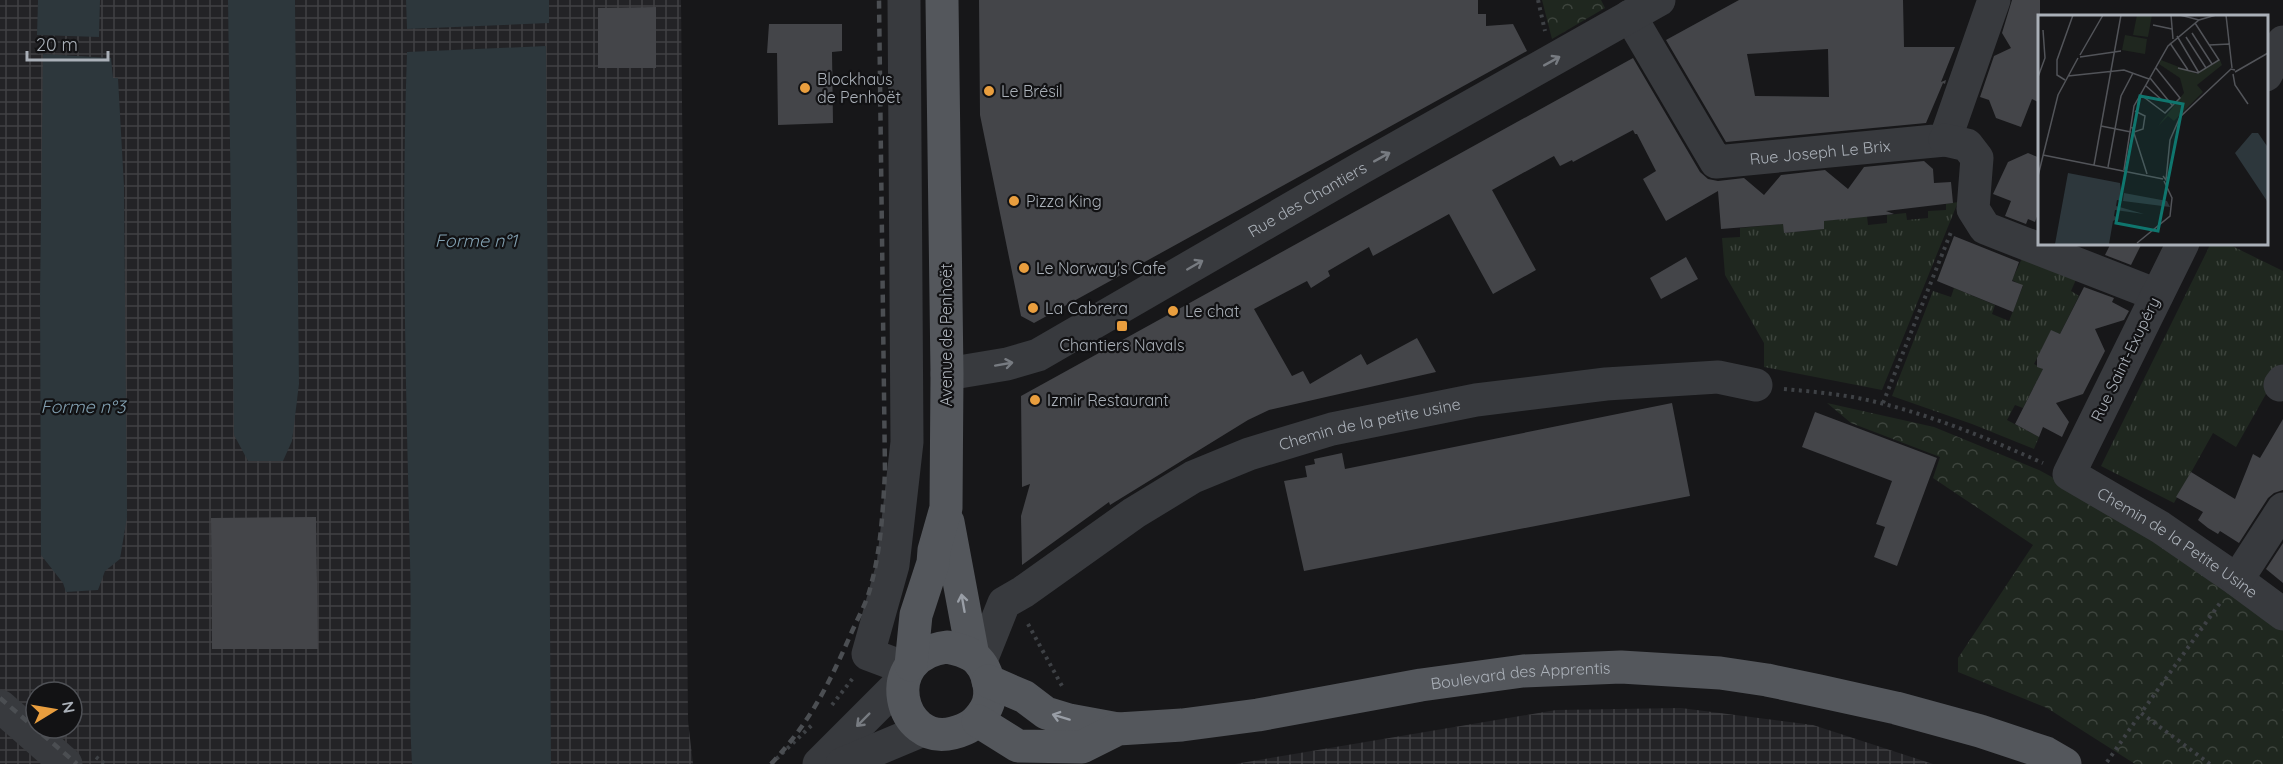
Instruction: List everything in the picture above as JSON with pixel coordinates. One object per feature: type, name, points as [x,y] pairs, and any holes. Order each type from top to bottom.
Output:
[{"type":"main road","name":"Avenue de Penhoët","points":[[908,671],[916,615],[933,562],[934,550],[946,508],[947,374],[942,0]]},
{"type":"main road","points":[[946,508],[980,666],[988,705],[978,721],[966,730],[933,733],[909,713],[903,699],[908,671],[921,655],[934,649],[948,647],[962,650],[980,666],[1047,713],[1118,729]]},
{"type":"main road","name":"Boulevard des Apprentis","points":[[978,721],[1018,746],[1082,747],[1118,729],[1182,725],[1258,715],[1421,685],[1523,671],[1621,667],[1720,673],[1808,688],[1896,708],[1980,731],[2046,753],[2065,764]]},
{"type":"street","points":[[819,764],[908,671],[868,654],[893,565],[907,442],[904,0]]},
{"type":"street","name":"Rue des Chantiers","points":[[947,374],[1007,364],[1038,355],[1361,168],[1659,0]]},
{"type":"street","points":[[1994,0],[1944,140],[1967,145],[1977,158],[1973,208],[1985,228],[2157,295]]},
{"type":"street","name":"Rue Joseph Le Brix","points":[[1630,16],[1716,162],[1944,140]]},
{"type":"street","points":[[2268,71],[2283,42]]},
{"type":"street","name":"Rue Saint-Exupéry","points":[[2068,474],[2182,244]]},
{"type":"street","name":"Chemin de la petite usine","points":[[980,666],[1004,603],[1134,513],[1193,477],[1249,454],[1332,429],[1476,400],[1606,384],[1718,377],[1756,385]]},
{"type":"street","name":"Chemin de la Petite Usine","points":[[2068,474],[2160,527],[2283,615]]},
{"type":"street","points":[[2237,580],[2283,509]]},
{"type":"street","points":[[0,706],[66,764]]},
{"type":"street","points":[[842,764],[933,733]]},
{"type":"street","points":[[896,764],[933,733]]},
{"type":"path","points":[[1538,0],[1546,36]]},
{"type":"path","points":[[1883,403],[1957,219],[1973,208]]},
{"type":"path","points":[[1756,385],[1883,403],[1971,432],[2068,474]]},
{"type":"path","points":[[2107,762],[2202,628]]},
{"type":"path","points":[[2141,713],[2210,764]]},
{"type":"path","points":[[771,764],[800,736]]},
{"type":"shaded area","points":[[0,0],[681,0],[688,721],[693,764],[0,764]]},
{"type":"shaded area","points":[[1681,708],[1813,725],[1933,764],[1235,764],[1556,710]]},
{"type":"green space","points":[[1542,0],[1601,0],[1605,8],[1552,39]]},
{"type":"green space","points":[[1958,202],[1882,390],[1764,367],[1764,343],[1725,275],[1722,238],[1740,237],[1740,228],[1783,224],[1785,233],[1824,229],[1824,221],[1867,216],[1868,225],[1887,223],[1887,215],[1906,213],[1907,220],[1928,218],[1928,211],[1946,210],[1946,204]]},
{"type":"green space","points":[[2211,244],[2228,244],[2283,271],[2283,364],[2236,447],[2213,433],[2174,503],[2101,466]]},
{"type":"green space","points":[[2024,254],[2078,275],[2071,291],[2079,296],[2060,334],[2051,331],[2034,364],[2043,369],[2023,408],[2015,405],[2007,420],[2039,437],[2034,449],[1892,396],[1933,291],[1951,297],[1954,288],[1995,305],[1992,314],[2009,321],[2023,286],[2012,280]]},
{"type":"green space","points":[[1827,403],[1934,427],[2039,470],[2133,521],[2283,627],[2283,764],[2135,764],[2047,708],[1958,672],[1958,658],[2033,545],[1933,478],[1940,457],[1851,423]]},
{"type":"water","points":[[38,0],[100,0],[99,37],[37,35]]},
{"type":"water","points":[[228,0],[295,0],[299,384],[292,441],[283,461],[248,461],[234,435]]},
{"type":"water","points":[[406,0],[549,0],[549,23],[407,29]]},
{"type":"water","name":"Forme n°1","points":[[546,46],[551,764],[412,764],[404,242],[407,52]]},
{"type":"water","name":"Forme n°3","points":[[43,54],[111,58],[113,78],[118,78],[124,186],[127,517],[120,559],[105,571],[98,590],[66,592],[63,583],[41,555],[40,296]]},
{"type":"building","points":[[979,0],[1478,0],[1478,14],[1486,14],[1486,26],[1513,24],[1527,51],[1034,323],[1021,316],[980,115]]},
{"type":"building","points":[[1739,0],[1903,0],[1904,47],[1955,47],[1941,82],[1946,80],[1945,84],[1943,83],[1926,123],[1726,142],[1666,40]],"holes":[[[1828,49],[1829,97],[1755,96],[1747,54]]]},
{"type":"building","points":[[2012,0],[2040,0],[2038,102],[2032,99],[2021,127],[1996,118],[1989,100],[1980,97],[1994,56],[2011,48],[2002,33]]},
{"type":"building","points":[[656,7],[656,68],[598,68],[598,8]]},
{"type":"building","name":"Blockhaus de Penhoët","points":[[769,24],[842,24],[842,51],[832,52],[833,123],[778,125],[777,53],[767,53]]},
{"type":"building","points":[[1633,58],[1700,172],[1708,179],[1718,181],[1744,178],[1764,195],[1781,175],[1825,170],[1848,189],[1864,167],[1924,161],[1933,169],[1934,183],[1951,182],[1953,203],[1886,211],[1894,214],[1824,221],[1824,229],[1784,233],[1783,224],[1721,229],[1718,191],[1666,221],[1643,179],[1656,171],[1633,130],[1573,162],[1572,160],[1560,166],[1554,156],[1492,190],[1536,270],[1493,294],[1449,214],[1373,256],[1369,247],[1328,271],[1330,276],[1311,288],[1307,281],[1254,309],[1292,376],[1303,371],[1310,384],[1361,354],[1367,365],[1417,338],[1436,372],[1269,410],[1248,420],[1110,505],[1109,502],[1022,565],[1021,516],[1030,484],[1022,487],[1021,396]]},
{"type":"building","points":[[2028,153],[2038,157],[2038,214],[2035,222],[2028,219],[2026,224],[2005,216],[2011,201],[1993,194],[2008,162]]},
{"type":"building","points":[[1954,236],[2019,262],[2012,281],[2023,285],[2013,312],[1937,281]]},
{"type":"building","points":[[2110,244],[2142,244],[2131,265],[2105,255]]},
{"type":"building","points":[[1686,257],[1698,279],[1661,299],[1650,278]]},
{"type":"building","points":[[2084,287],[2114,298],[2112,302],[2129,311],[2124,320],[2095,329],[2105,351],[2083,394],[2056,403],[2069,422],[2062,437],[2043,427],[2039,437],[2015,424],[2043,369],[2037,367],[2037,358],[2051,330],[2060,334]]},
{"type":"building","points":[[1672,403],[1690,496],[1304,571],[1284,481],[1307,477],[1305,466],[1315,464],[1314,459],[1342,453],[1345,469]]},
{"type":"building","points":[[1815,412],[1937,458],[1897,566],[1874,557],[1885,527],[1876,524],[1892,481],[1802,447]]},
{"type":"building","points":[[2283,419],[2283,490],[2268,498],[2239,543],[2220,531],[2218,534],[2208,528],[2198,520],[2203,512],[2176,497],[2191,472],[2235,499],[2253,454],[2260,458]]},
{"type":"building","points":[[316,517],[318,649],[212,649],[211,518]]},
{"type":"building","points":[[2283,543],[2283,583],[2266,569]]},
{"type":"railway","points":[[771,764],[797,734],[833,672],[867,598],[879,543],[885,472],[879,0]]},
{"type":"railway","points":[[0,698],[77,764]]},
{"type":"place","name":"Blockhaus de Penhoët","points":[[805,88]]},
{"type":"place","name":"Le Brésil","points":[[989,91]]},
{"type":"place","name":"Pizza King","points":[[1014,201]]},
{"type":"place","name":"Le Norway's Cafe","points":[[1024,268]]},
{"type":"place","name":"La Cabrera","points":[[1033,308]]},
{"type":"place","name":"Le chat","points":[[1173,311]]},
{"type":"place","name":"Chantiers Navals","points":[[1122,326]]},
{"type":"place","name":"Izmir Restaurant","points":[[1035,400]]}]
